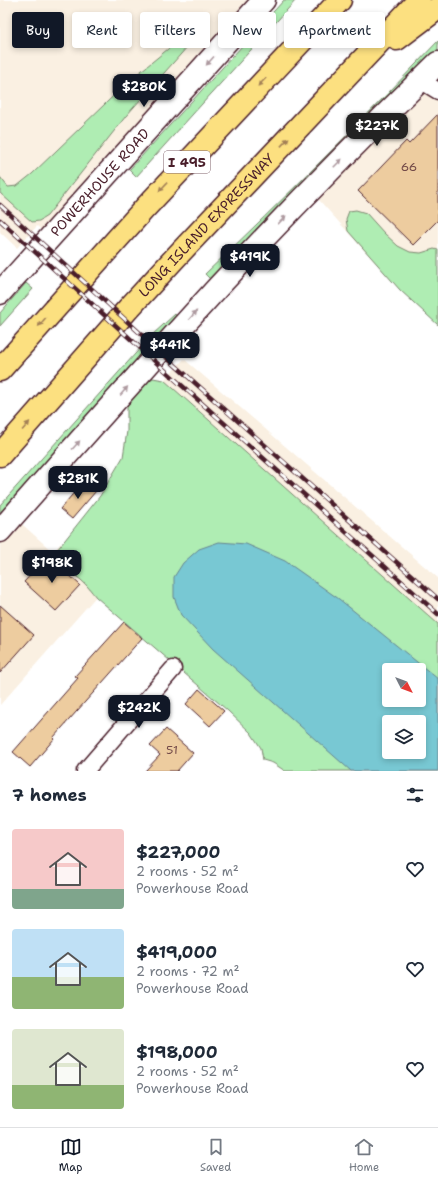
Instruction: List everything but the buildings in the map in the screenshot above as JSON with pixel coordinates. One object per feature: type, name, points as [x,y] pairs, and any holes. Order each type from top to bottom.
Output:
[{"type":"highway","name":"I 495","points":[[0,370],[139,214],[340,0]]},
{"type":"highway","name":"LONG ISLAND EXPRESSWAY","points":[[0,455],[144,292],[419,0]]},
{"type":"highway","points":[[339,84],[438,8]]},
{"type":"main road","name":"POWERHOUSE ROAD","points":[[0,293],[264,0]]},
{"type":"main road","points":[[0,532],[147,365],[310,190],[429,86],[438,63]]},
{"type":"street","points":[[85,771],[173,669]]},
{"type":"shaded area","points":[[0,0],[264,0],[253,12],[218,12],[218,48],[221,48],[50,238],[37,226],[17,248],[0,232]]},
{"type":"shaded area","points":[[438,63],[438,287],[400,290],[310,190]]},
{"type":"shaded area","points":[[184,359],[438,578],[438,624],[164,380]]},
{"type":"shaded area","points":[[13,516],[53,552],[61,543],[108,583],[0,705],[0,531]]},
{"type":"green space","points":[[284,0],[296,0],[276,22],[276,12],[273,12]]},
{"type":"green space","points":[[438,41],[438,52],[213,282],[205,274],[323,159]]},
{"type":"green space","points":[[169,48],[186,48],[126,116],[47,216],[39,221],[32,222],[0,193],[0,177],[8,187],[17,186],[32,174],[130,80]]},
{"type":"green space","points":[[240,48],[253,48],[136,177],[129,170]]},
{"type":"green space","points":[[356,210],[366,213],[398,246],[410,252],[421,253],[434,249],[438,250],[438,325],[400,290],[348,231],[346,219],[349,211]]},
{"type":"green space","points":[[26,283],[33,289],[0,326],[0,313]]},
{"type":"green space","points":[[175,314],[177,317],[0,517],[0,505],[152,335]]},
{"type":"green space","points":[[153,378],[164,380],[438,624],[438,771],[285,771],[273,763],[263,760],[261,748],[251,733],[228,711],[96,597],[81,580],[60,565],[57,550],[100,496],[123,457],[127,431],[127,405],[133,392],[142,384]]},
{"type":"water","points":[[219,542],[246,544],[285,561],[339,599],[418,663],[382,663],[382,707],[426,707],[426,669],[438,679],[438,771],[351,771],[213,649],[181,615],[174,597],[174,577],[183,563],[199,549]]},
{"type":"railway","points":[[0,205],[176,366],[438,599]]},
{"type":"railway","points":[[0,220],[169,374],[438,614]]}]
